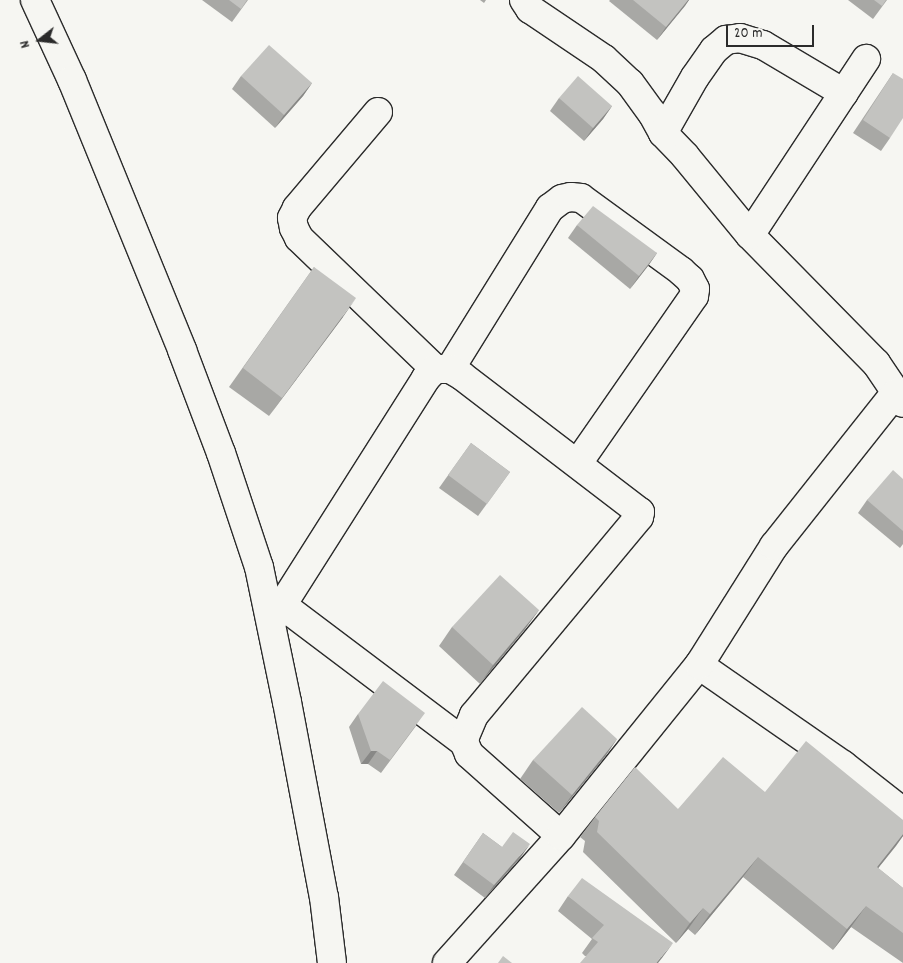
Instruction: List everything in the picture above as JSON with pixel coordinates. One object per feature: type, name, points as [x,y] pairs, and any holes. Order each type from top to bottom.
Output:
[{"type":"street","points":[[35,0],[83,108],[182,350],[221,453],[252,548],[277,613],[324,897],[332,963]]},
{"type":"street","points":[[447,963],[561,836],[699,665],[774,546],[900,398],[876,363],[750,235],[685,156],[662,133],[652,113],[622,74],[530,9],[524,0]]},
{"type":"street","points":[[662,133],[695,76],[714,50],[726,40],[740,38],[763,45],[844,93]]},
{"type":"street","points":[[750,235],[866,59]]},
{"type":"street","points":[[378,112],[297,208],[292,218],[299,238],[442,369],[578,462],[640,510],[640,514],[474,715],[468,726],[464,742]]},
{"type":"street","points":[[277,613],[412,401],[442,369],[550,208],[562,199],[571,197],[581,198],[681,271],[690,280],[695,289],[694,296],[578,462]]},
{"type":"street","points":[[277,613],[464,742],[469,754],[561,836]]},
{"type":"street","points":[[699,665],[843,765],[903,812]]},
{"type":"building","points":[[229,0],[247,0],[241,9]]},
{"type":"building","points":[[633,0],[688,0],[666,27]]},
{"type":"building","points":[[874,0],[886,0],[882,6]]},
{"type":"building","points":[[269,45],[312,83],[284,115],[241,76]]},
{"type":"building","points":[[893,73],[903,79],[903,118],[890,138],[863,120]]},
{"type":"building","points":[[578,76],[612,106],[593,128],[559,98]]},
{"type":"building","points":[[593,206],[657,253],[639,276],[577,225]]},
{"type":"building","points":[[314,267],[356,298],[282,398],[243,368]]},
{"type":"building","points":[[471,443],[510,472],[487,504],[448,475]]},
{"type":"building","points":[[893,470],[903,479],[903,531],[867,500]]},
{"type":"building","points":[[500,575],[539,610],[493,665],[452,627]]},
{"type":"building","points":[[383,681],[425,713],[390,760],[377,751],[371,751],[358,714]]},
{"type":"building","points":[[582,707],[617,739],[572,795],[533,760]]},
{"type":"building","points":[[806,741],[903,820],[903,834],[877,867],[903,888],[903,933],[866,906],[847,929],[758,857],[710,914],[703,908],[690,923],[597,832],[599,821],[595,817],[635,767],[678,809],[723,757],[765,792]]},
{"type":"building","points":[[513,832],[530,844],[494,885],[463,862],[483,833],[502,847]]},
{"type":"building","points":[[582,878],[673,943],[656,963],[580,963],[598,942],[592,938],[604,925],[568,896]]},
{"type":"building","points":[[503,956],[512,963],[498,963]]}]
